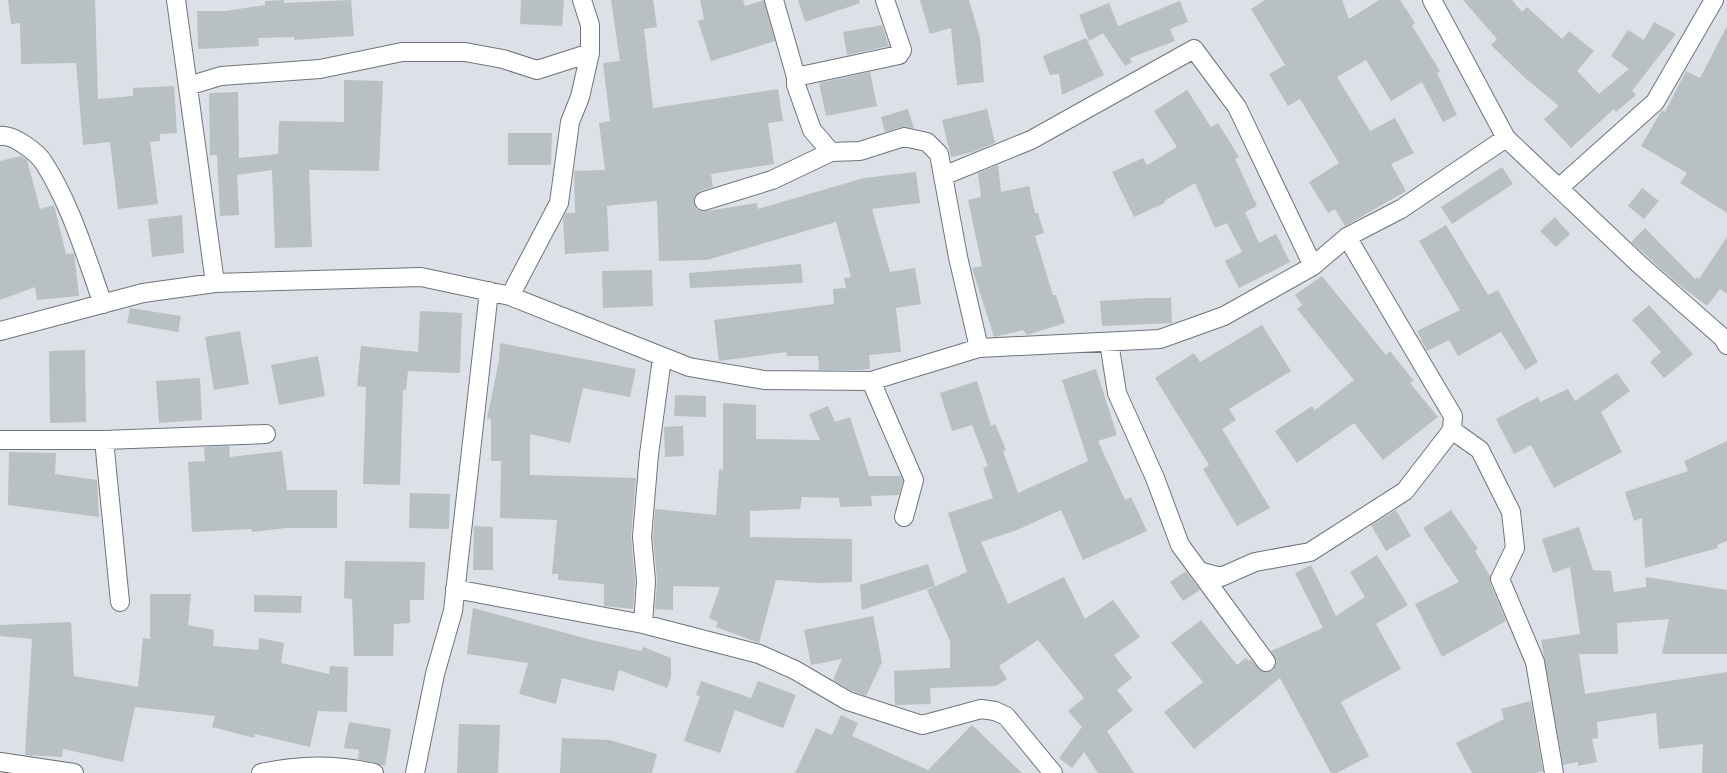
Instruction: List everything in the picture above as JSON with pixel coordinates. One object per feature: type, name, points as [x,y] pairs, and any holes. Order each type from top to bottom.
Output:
[{"type":"street","points":[[176,0],[215,283]]},
{"type":"street","points":[[510,296],[559,203],[570,122],[580,97],[590,53],[590,26],[582,0]]},
{"type":"street","points":[[774,0],[796,77],[796,85],[812,130],[832,152]]},
{"type":"street","points":[[796,77],[899,55],[902,50],[885,0]]},
{"type":"street","points":[[1432,0],[1506,138],[1560,187],[1640,265],[1723,338],[1727,345]]},
{"type":"street","points":[[1560,187],[1655,102],[1715,0],[1727,9]]},
{"type":"street","points":[[943,176],[1031,140],[1194,49],[1237,107],[1313,266]]},
{"type":"street","points":[[188,86],[221,76],[320,69],[402,52],[465,52],[503,59],[537,70],[590,53]]},
{"type":"street","points":[[0,136],[16,138],[43,161],[70,215],[103,304]]},
{"type":"street","points":[[704,201],[772,180],[832,152],[860,151],[904,137],[927,142],[939,154],[958,257],[979,348]]},
{"type":"street","points":[[0,331],[144,294],[215,283],[422,277],[490,290],[510,296],[662,358],[689,367],[764,380],[870,381],[979,348],[1160,339],[1224,316],[1313,266],[1347,237],[1401,209],[1506,138]]},
{"type":"street","points":[[1202,572],[1221,577],[1255,562],[1310,552],[1404,491],[1452,430],[1453,416],[1347,237]]},
{"type":"street","points":[[415,773],[435,674],[453,611],[490,290]]},
{"type":"street","points":[[1109,342],[1117,393],[1155,478],[1180,545],[1202,572],[1266,662]]},
{"type":"street","points":[[643,624],[646,581],[642,537],[649,454],[662,358]]},
{"type":"street","points":[[870,381],[914,480],[904,516]]},
{"type":"street","points":[[1452,430],[1480,450],[1511,512],[1515,548],[1500,579],[1535,662],[1554,773]]},
{"type":"street","points":[[0,440],[104,440],[266,434]]},
{"type":"street","points":[[104,440],[120,602]]},
{"type":"street","points":[[456,589],[643,624],[759,654],[795,670],[848,701],[922,725],[981,709],[995,711],[1006,716],[1053,773]]},
{"type":"street","points":[[0,762],[74,773]]},
{"type":"street","points":[[260,773],[285,768],[351,768],[374,773]]},
{"type":"building","points":[[8,0],[95,0],[98,99],[133,96],[133,88],[174,86],[177,133],[160,134],[160,141],[150,142],[158,204],[118,209],[110,142],[83,145],[76,63],[21,64],[20,23],[11,24]]},
{"type":"building","points":[[284,0],[284,3],[351,0],[354,36],[294,40],[294,37],[258,38],[259,46],[198,49],[197,11],[225,11],[265,5],[265,1]]},
{"type":"building","points":[[521,0],[564,0],[562,26],[520,24]]},
{"type":"building","points":[[611,0],[653,0],[657,27],[644,29],[653,108],[778,89],[783,121],[768,123],[774,164],[711,174],[713,187],[700,191],[694,198],[697,209],[707,211],[757,203],[758,209],[864,178],[916,172],[920,203],[872,209],[890,272],[915,268],[921,304],[896,308],[901,352],[869,355],[870,369],[858,370],[819,370],[818,356],[787,356],[786,352],[719,361],[714,320],[834,304],[833,289],[846,288],[844,278],[851,277],[836,222],[707,260],[659,261],[657,201],[614,205],[607,206],[609,251],[565,254],[563,218],[566,213],[575,213],[574,171],[605,170],[599,123],[610,121],[603,63],[620,61]]},
{"type":"building","points":[[700,0],[743,0],[745,6],[764,0],[775,41],[711,61],[698,21],[704,19]]},
{"type":"building","points":[[798,0],[859,0],[860,3],[805,22]]},
{"type":"building","points":[[920,0],[969,0],[980,38],[984,82],[957,85],[951,28],[930,34]]},
{"type":"building","points":[[1265,0],[1342,0],[1349,19],[1379,0],[1400,0],[1415,23],[1412,26],[1440,71],[1437,73],[1457,115],[1443,122],[1422,82],[1391,101],[1366,60],[1337,77],[1370,131],[1395,118],[1414,153],[1391,164],[1406,191],[1345,226],[1335,209],[1328,213],[1309,182],[1339,163],[1300,99],[1288,106],[1269,74],[1285,65],[1251,9]]},
{"type":"building","points":[[1463,0],[1512,0],[1522,12],[1527,7],[1562,39],[1569,31],[1594,51],[1577,71],[1599,94],[1629,69],[1611,56],[1628,30],[1644,40],[1654,22],[1676,34],[1632,91],[1636,95],[1616,112],[1614,109],[1571,148],[1544,119],[1559,106],[1524,77],[1491,45],[1497,39]]},
{"type":"building","points":[[1180,1],[1188,22],[1170,29],[1175,41],[1130,58],[1132,62],[1125,66],[1103,33],[1089,41],[1079,15],[1109,3],[1118,26]]},
{"type":"building","points":[[882,25],[889,46],[847,55],[843,32]]},
{"type":"building","points":[[1727,26],[1727,213],[1680,183],[1687,173],[1641,146],[1662,110],[1665,112],[1686,71],[1700,78]]},
{"type":"building","points":[[1086,38],[1104,75],[1062,95],[1059,74],[1050,75],[1043,56]]},
{"type":"building","points":[[870,72],[877,106],[826,116],[819,83]]},
{"type":"building","points":[[344,80],[383,81],[379,171],[309,170],[312,247],[275,248],[272,170],[237,175],[239,215],[220,216],[217,155],[210,155],[209,93],[238,92],[239,158],[278,154],[279,121],[344,122]]},
{"type":"building","points":[[1187,90],[1211,127],[1218,123],[1239,157],[1235,159],[1257,206],[1245,212],[1259,243],[1276,234],[1290,262],[1239,288],[1225,261],[1242,252],[1227,223],[1215,228],[1195,183],[1164,201],[1165,203],[1134,217],[1112,172],[1143,158],[1147,165],[1177,147],[1154,111]]},
{"type":"building","points":[[908,109],[914,128],[901,127],[885,132],[881,117]]},
{"type":"building","points":[[987,109],[995,143],[973,152],[951,157],[942,120]]},
{"type":"building","points":[[508,133],[552,133],[551,165],[508,165]]},
{"type":"building","points":[[21,156],[27,160],[40,209],[54,205],[66,254],[74,253],[79,296],[37,300],[35,287],[0,300],[0,161]]},
{"type":"building","points":[[998,165],[1001,192],[1029,186],[1035,213],[1038,213],[1044,233],[1035,236],[1053,295],[1056,295],[1065,323],[1027,335],[1023,330],[994,337],[972,268],[982,266],[968,200],[981,197],[978,173]]},
{"type":"building","points":[[1502,167],[1513,184],[1452,224],[1441,207]]},
{"type":"building","points":[[1642,188],[1659,201],[1644,219],[1628,206]]},
{"type":"building","points":[[182,215],[184,253],[152,257],[148,219]]},
{"type":"building","points":[[1555,217],[1570,234],[1556,247],[1540,231]]},
{"type":"building","points":[[1446,225],[1488,295],[1498,290],[1538,362],[1525,370],[1501,332],[1458,356],[1449,340],[1427,351],[1417,331],[1460,310],[1419,241]]},
{"type":"building","points":[[1645,228],[1695,279],[1697,277],[1699,279],[1727,237],[1727,294],[1720,289],[1707,306],[1678,284],[1631,242]]},
{"type":"building","points":[[801,264],[803,283],[690,288],[689,273]]},
{"type":"building","points":[[652,270],[653,306],[603,308],[602,271]]},
{"type":"building","points":[[1322,276],[1386,355],[1390,351],[1414,381],[1410,383],[1438,417],[1383,460],[1354,423],[1297,463],[1275,431],[1312,406],[1315,410],[1354,380],[1297,309],[1302,305],[1295,295]]},
{"type":"building","points":[[1171,298],[1172,323],[1102,326],[1100,301]]},
{"type":"building","points":[[1649,305],[1693,354],[1664,378],[1650,362],[1661,352],[1632,320]]},
{"type":"building","points":[[130,308],[181,316],[178,332],[127,323]]},
{"type":"building","points":[[420,311],[462,313],[460,373],[408,371],[406,390],[403,390],[400,485],[363,484],[366,387],[357,386],[361,346],[418,352]]},
{"type":"building","points":[[1262,325],[1291,371],[1229,409],[1236,420],[1222,429],[1270,508],[1237,526],[1203,469],[1209,465],[1155,378],[1194,353],[1200,362]]},
{"type":"building","points":[[240,331],[249,384],[214,390],[205,337]]},
{"type":"building","points":[[500,343],[636,369],[630,397],[583,388],[570,443],[530,434],[530,475],[636,478],[631,536],[635,581],[633,609],[604,606],[604,584],[558,580],[558,574],[552,574],[557,520],[500,518],[501,461],[491,461],[491,419],[487,418],[499,361]]},
{"type":"building","points":[[85,350],[86,422],[50,423],[49,351]]},
{"type":"building","points":[[318,356],[325,396],[279,405],[271,365]]},
{"type":"building","points":[[1096,369],[1117,435],[1098,441],[1125,500],[1131,497],[1147,531],[1083,560],[1061,510],[1017,530],[981,542],[1008,604],[1064,577],[1085,619],[1113,600],[1140,637],[1114,655],[1132,678],[1117,690],[1133,710],[1107,731],[1134,773],[1098,773],[1084,752],[1072,768],[1059,758],[1082,727],[1068,711],[1084,698],[1038,640],[999,666],[1007,679],[996,686],[930,688],[931,704],[895,705],[894,671],[950,668],[950,641],[927,590],[967,572],[948,513],[993,498],[983,468],[988,466],[972,425],[952,431],[940,393],[977,381],[991,426],[995,424],[1006,450],[1003,451],[1018,493],[1088,461],[1062,380]]},
{"type":"building","points":[[1617,373],[1630,391],[1601,412],[1622,452],[1554,488],[1531,445],[1514,454],[1496,419],[1538,397],[1540,402],[1568,389],[1575,401]]},
{"type":"building","points":[[200,378],[202,420],[159,423],[156,381]]},
{"type":"building","points":[[675,395],[706,396],[706,417],[674,416]]},
{"type":"building","points":[[723,403],[756,405],[756,439],[820,440],[809,414],[828,406],[835,422],[850,417],[869,476],[901,476],[903,481],[899,495],[871,496],[872,506],[840,507],[839,498],[802,497],[800,509],[750,511],[750,537],[852,539],[852,582],[818,583],[776,580],[759,643],[716,627],[718,622],[709,618],[720,587],[673,586],[673,610],[655,609],[657,580],[653,537],[655,509],[716,515],[719,469],[723,470]]},
{"type":"building","points":[[683,426],[684,456],[665,457],[664,427]]},
{"type":"building","points":[[1727,441],[1727,541],[1717,545],[1718,548],[1645,568],[1642,518],[1634,521],[1625,492],[1688,471],[1684,461]]},
{"type":"building","points":[[229,446],[230,457],[282,451],[287,490],[337,490],[337,528],[286,528],[252,532],[251,529],[192,532],[188,462],[205,461],[204,447]]},
{"type":"building","points":[[9,452],[56,453],[55,474],[97,480],[99,517],[8,505]]},
{"type":"building","points":[[410,493],[450,494],[449,529],[409,528]]},
{"type":"building","points":[[1396,510],[1411,536],[1386,551],[1371,525]]},
{"type":"building","points":[[1451,510],[1478,549],[1475,551],[1490,576],[1490,583],[1506,621],[1442,657],[1415,604],[1459,582],[1423,528]]},
{"type":"building","points":[[474,526],[493,527],[493,570],[473,570]]},
{"type":"building","points":[[1579,527],[1593,570],[1611,571],[1614,592],[1646,587],[1646,577],[1727,590],[1727,654],[1662,654],[1669,619],[1617,623],[1618,654],[1579,654],[1585,694],[1727,672],[1727,773],[1702,773],[1703,744],[1659,749],[1656,713],[1597,722],[1598,738],[1592,739],[1597,762],[1578,766],[1578,762],[1563,765],[1541,640],[1580,634],[1570,567],[1553,573],[1542,539]]},
{"type":"building","points":[[1377,555],[1408,605],[1376,624],[1401,669],[1341,702],[1369,756],[1337,773],[1331,773],[1280,678],[1194,749],[1164,712],[1203,682],[1171,643],[1201,620],[1237,665],[1246,658],[1249,661],[1251,660],[1261,671],[1272,671],[1277,661],[1271,651],[1323,628],[1295,573],[1311,565],[1336,616],[1365,597],[1350,572]]},
{"type":"building","points":[[345,561],[425,562],[424,600],[410,600],[410,623],[394,624],[393,656],[354,656],[352,599],[344,598]]},
{"type":"building","points":[[928,564],[935,586],[862,610],[860,585]]},
{"type":"building","points":[[1186,571],[1200,590],[1183,601],[1170,582]]},
{"type":"building","points":[[150,594],[191,594],[188,625],[214,630],[213,646],[258,650],[259,638],[284,643],[281,663],[329,674],[330,666],[348,667],[347,712],[318,711],[310,747],[255,734],[254,738],[212,727],[215,716],[135,707],[123,762],[63,749],[62,757],[25,755],[32,639],[0,636],[0,625],[71,622],[74,676],[138,687],[143,638],[150,639]]},
{"type":"building","points":[[254,595],[302,596],[301,613],[254,612]]},
{"type":"building","points":[[473,608],[592,640],[641,651],[643,647],[671,658],[671,677],[667,688],[619,670],[614,691],[562,678],[556,704],[519,694],[528,663],[467,654]]},
{"type":"building","points":[[873,616],[882,662],[866,696],[852,691],[833,680],[842,659],[811,665],[804,630]]},
{"type":"building","points":[[701,681],[751,698],[758,681],[796,695],[783,728],[735,710],[720,753],[684,741],[700,696],[696,695]]},
{"type":"building","points":[[1531,701],[1543,771],[1535,773],[1472,773],[1456,743],[1504,719],[1501,709]]},
{"type":"building","points":[[841,715],[858,723],[852,736],[928,770],[972,725],[1022,773],[795,773],[816,728],[832,735]]},
{"type":"building","points":[[349,722],[391,729],[385,766],[358,759],[359,750],[344,748]]},
{"type":"building","points":[[459,724],[500,725],[498,773],[457,773]]},
{"type":"building","points":[[562,738],[610,740],[657,754],[652,773],[560,773]]}]
